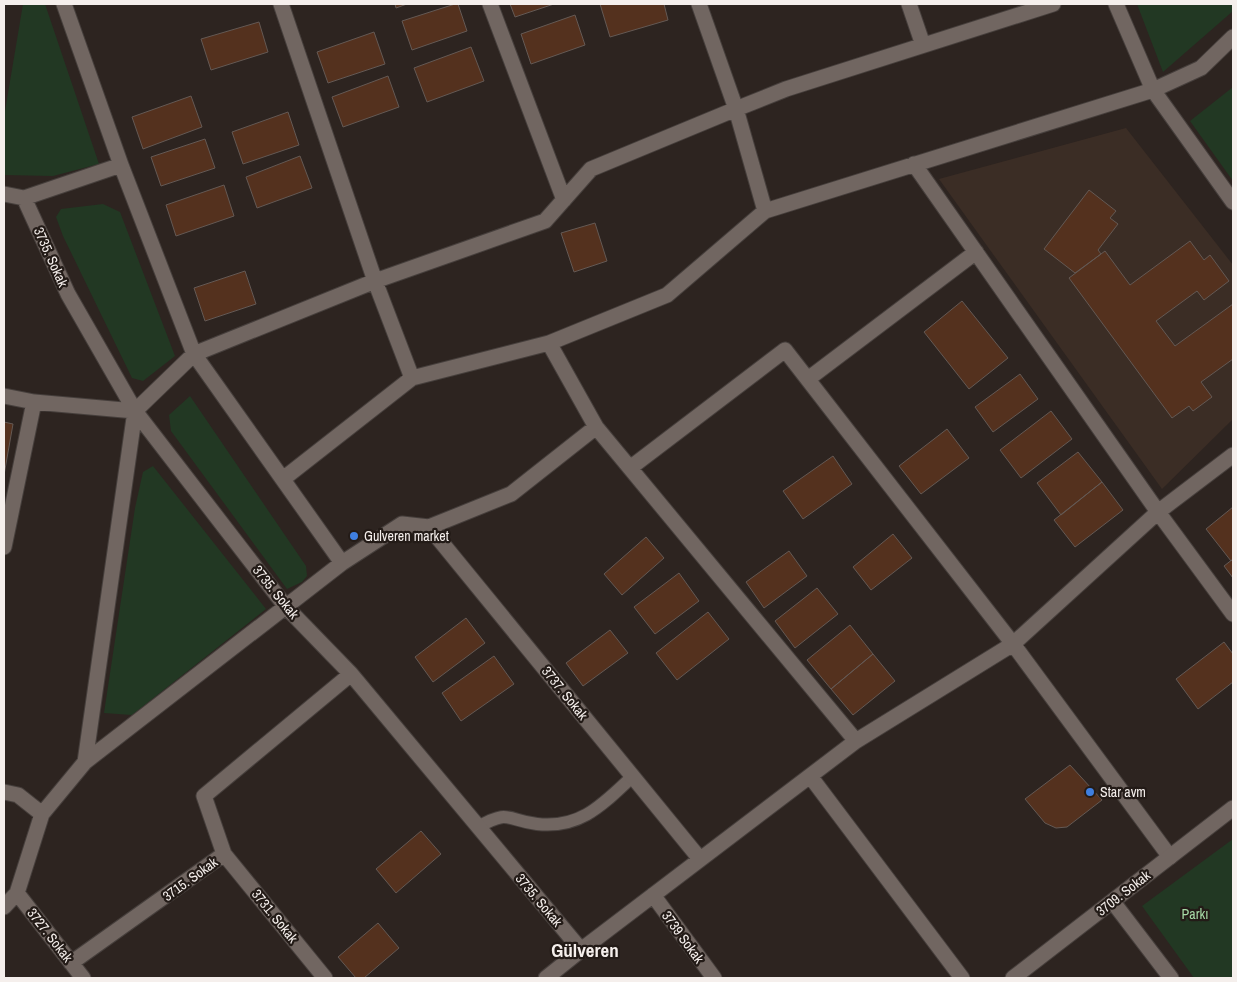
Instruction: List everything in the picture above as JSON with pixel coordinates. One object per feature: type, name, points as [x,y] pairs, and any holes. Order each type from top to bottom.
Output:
[{"type":"street","points":[[64,4],[121,166],[194,354],[342,563]]},
{"type":"street","points":[[281,4],[375,281],[412,378]]},
{"type":"street","points":[[490,4],[564,200]]},
{"type":"street","points":[[699,4],[736,109],[765,211]]},
{"type":"street","points":[[909,4],[923,45]]},
{"type":"street","points":[[85,762],[135,411],[194,354],[375,281],[545,221],[591,169],[736,109],[786,89],[1053,4]]},
{"type":"street","points":[[1116,4],[1153,90],[1233,202]]},
{"type":"street","points":[[283,479],[412,378],[549,343],[667,295],[765,211],[1153,90],[1201,68],[1233,37]]},
{"type":"street","points":[[914,164],[1158,512],[1233,614]]},
{"type":"street","points":[[4,194],[24,198],[121,166]]},
{"type":"street","name":"3735. Sokak","points":[[24,198],[68,294],[135,411],[286,607],[351,674],[581,950]]},
{"type":"street","points":[[808,379],[976,252]]},
{"type":"street","points":[[549,343],[596,427],[856,741]]},
{"type":"street","points":[[630,468],[785,350],[1013,644],[1170,857]]},
{"type":"street","points":[[4,396],[34,402],[135,411]]},
{"type":"street","points":[[4,547],[34,402]]},
{"type":"street","points":[[4,907],[17,893],[42,814],[85,762],[342,563],[402,524],[430,527],[511,494],[596,427]]},
{"type":"street","points":[[546,978],[856,741],[1013,644],[1158,512],[1233,455]]},
{"type":"street","name":"3737. Sokak","points":[[430,527],[700,859]]},
{"type":"street","name":"3715. Sokak","points":[[71,963],[224,854],[204,796],[351,674]]},
{"type":"street","points":[[810,776],[962,978]]},
{"type":"street","points":[[4,792],[18,795],[42,814]]},
{"type":"street","name":"3709. Sokak","points":[[1013,978],[1233,808]]},
{"type":"street","name":"3731. Sokak","points":[[224,854],[325,978]]},
{"type":"street","name":"3727. Sokak","points":[[17,893],[83,978]]},
{"type":"street","name":"3739 Sokak","points":[[653,895],[714,978]]},
{"type":"street","points":[[1113,902],[1171,978]]},
{"type":"lane","points":[[478,826],[500,816],[536,824],[551,825],[577,820],[601,806],[633,776]]},
{"type":"shaded area","points":[[1126,128],[1233,265],[1233,419],[1162,489],[939,179]]},
{"type":"green space","points":[[23,4],[45,4],[99,164],[53,176],[4,175],[4,117]]},
{"type":"green space","points":[[1137,4],[1233,4],[1233,11],[1163,72]]},
{"type":"green space","points":[[1233,87],[1233,181],[1190,121]]},
{"type":"green space","points":[[103,204],[120,212],[175,356],[143,381],[132,378],[63,236],[56,217],[61,209]]},
{"type":"green space","points":[[190,396],[306,566],[307,576],[302,582],[287,589],[171,431],[169,415]]},
{"type":"green space","points":[[153,466],[266,609],[132,715],[104,713],[135,508],[143,472]]},
{"type":"green space","name":"Parkı","points":[[1233,839],[1233,978],[1194,978],[1142,906]]},
{"type":"building","points":[[395,4],[407,4],[396,8]]},
{"type":"building","points":[[458,4],[467,31],[412,50],[402,21]]},
{"type":"building","points":[[510,4],[554,4],[515,17]]},
{"type":"building","points":[[600,4],[664,4],[668,20],[610,37]]},
{"type":"building","points":[[575,15],[585,45],[531,64],[521,34]]},
{"type":"building","points":[[259,22],[268,52],[211,70],[201,39]]},
{"type":"building","points":[[374,32],[385,64],[328,83],[317,52]]},
{"type":"building","points":[[471,47],[484,81],[427,102],[414,68]]},
{"type":"building","points":[[388,76],[399,107],[343,127],[332,97]]},
{"type":"building","points":[[191,96],[202,127],[143,149],[132,117]]},
{"type":"building","points":[[288,112],[299,145],[243,164],[232,132]]},
{"type":"building","points":[[205,139],[215,168],[161,186],[151,157]]},
{"type":"building","points":[[300,156],[312,188],[257,208],[246,177]]},
{"type":"building","points":[[224,185],[234,216],[176,236],[166,205]]},
{"type":"building","points":[[1089,190],[1116,211],[1110,218],[1118,224],[1098,250],[1101,254],[1075,273],[1044,249]]},
{"type":"building","points":[[595,223],[607,261],[574,272],[561,233]]},
{"type":"building","points":[[1190,241],[1204,260],[1210,255],[1229,281],[1204,300],[1197,291],[1156,321],[1175,346],[1233,304],[1233,359],[1201,382],[1212,397],[1193,411],[1189,406],[1172,418],[1069,278],[1105,251],[1130,285]]},
{"type":"building","points":[[245,271],[256,304],[205,321],[194,288]]},
{"type":"building","points":[[962,301],[1008,358],[969,389],[924,332]]},
{"type":"building","points":[[1020,374],[1038,399],[993,432],[975,407]]},
{"type":"building","points":[[1051,411],[1072,439],[1021,478],[1000,450]]},
{"type":"building","points":[[4,422],[13,424],[4,475]]},
{"type":"building","points":[[947,429],[969,458],[921,494],[899,466]]},
{"type":"building","points":[[1078,452],[1102,482],[1061,515],[1037,483]]},
{"type":"building","points":[[833,456],[852,484],[803,519],[783,491]]},
{"type":"building","points":[[1102,482],[1123,510],[1075,547],[1054,520]]},
{"type":"building","points":[[1233,507],[1233,559],[1231,561],[1206,529]]},
{"type":"building","points":[[893,534],[912,558],[871,590],[853,567]]},
{"type":"building","points":[[646,537],[664,558],[622,595],[604,574]]},
{"type":"building","points":[[789,551],[807,576],[764,608],[746,582]]},
{"type":"building","points":[[1233,559],[1233,578],[1224,566]]},
{"type":"building","points":[[679,573],[699,601],[655,634],[634,607]]},
{"type":"building","points":[[817,588],[838,614],[795,648],[775,621]]},
{"type":"building","points":[[708,612],[729,639],[677,680],[656,653]]},
{"type":"building","points":[[466,618],[485,643],[433,682],[415,657]]},
{"type":"building","points":[[850,625],[873,654],[831,689],[807,660]]},
{"type":"building","points":[[610,630],[628,653],[583,686],[566,663]]},
{"type":"building","points":[[1224,642],[1233,654],[1233,682],[1198,709],[1176,679]]},
{"type":"building","points":[[873,654],[895,681],[853,715],[831,689]]},
{"type":"building","points":[[494,656],[514,684],[461,721],[442,693]]},
{"type":"building","points":[[1070,765],[1102,800],[1067,827],[1056,828],[1045,823],[1025,799]]},
{"type":"building","points":[[421,831],[441,854],[396,893],[376,869]]},
{"type":"building","points":[[378,923],[399,948],[364,978],[356,978],[338,957]]},
{"type":"place","name":"Gulveren market","points":[[354,536]]},
{"type":"place","name":"Star avm","points":[[1090,792]]},
{"type":"district","name":"Gülveren","points":[[585,950]]}]
